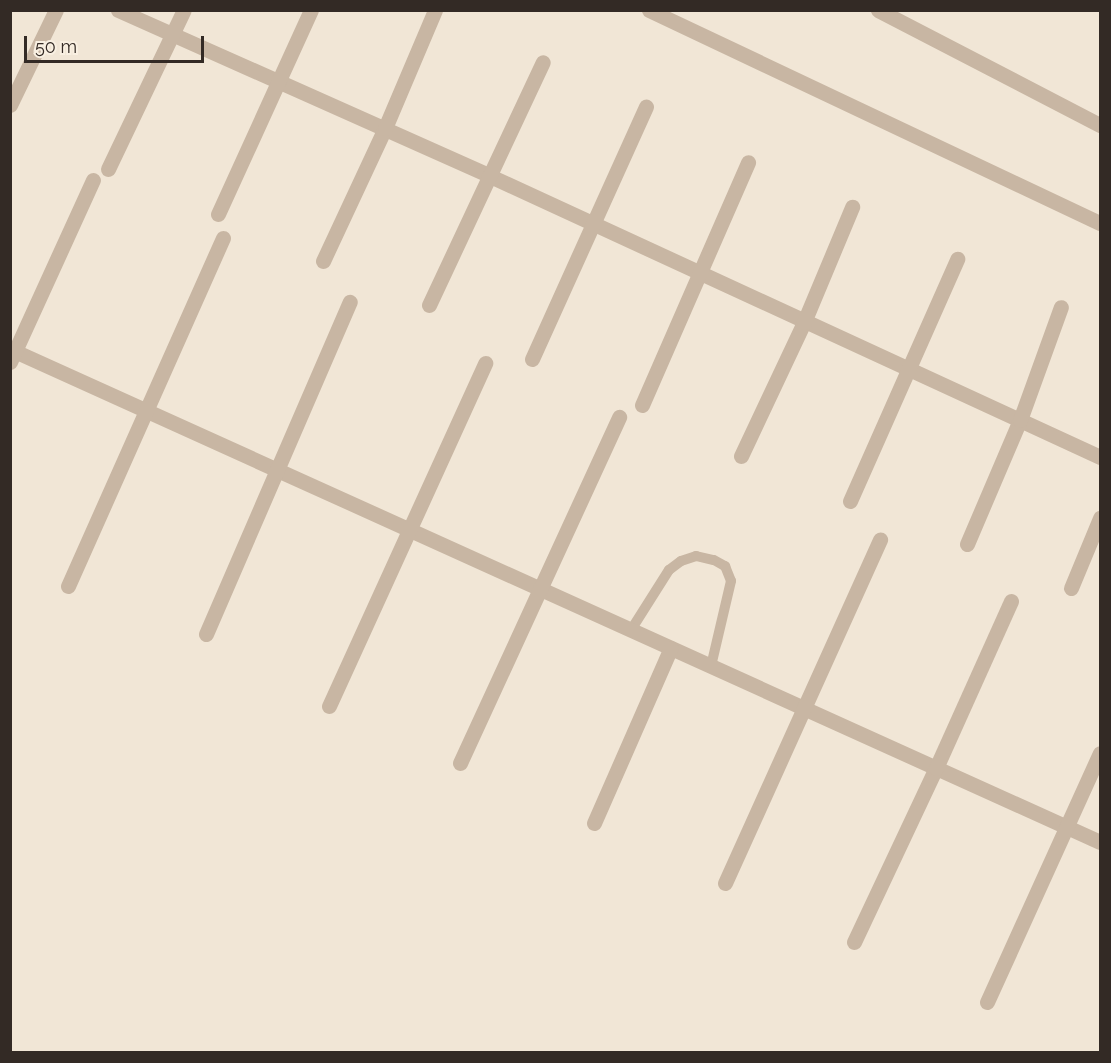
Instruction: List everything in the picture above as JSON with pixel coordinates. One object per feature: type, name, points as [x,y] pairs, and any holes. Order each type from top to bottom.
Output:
[{"type":"street","points":[[10,105],[56,10]]},
{"type":"street","points":[[118,10],[385,128],[1101,457]]},
{"type":"street","points":[[108,169],[184,10]]},
{"type":"street","points":[[218,214],[311,10]]},
{"type":"street","points":[[323,261],[385,128],[435,10]]},
{"type":"street","points":[[649,10],[1101,223]]},
{"type":"street","points":[[878,10],[1101,125]]},
{"type":"street","points":[[429,305],[543,62]]},
{"type":"street","points":[[532,359],[646,107]]},
{"type":"street","points":[[642,405],[748,162]]},
{"type":"street","points":[[93,180],[12,354],[279,470],[1101,842]]},
{"type":"street","points":[[741,456],[804,322],[852,207]]},
{"type":"street","points":[[69,586],[223,238]]},
{"type":"street","points":[[850,501],[957,259]]},
{"type":"street","points":[[206,634],[350,302]]},
{"type":"street","points":[[967,544],[1020,420],[1061,307]]},
{"type":"street","points":[[329,706],[485,363]]},
{"type":"street","points":[[460,763],[619,417]]},
{"type":"street","points":[[1071,588],[1101,518]]},
{"type":"street","points":[[725,883],[806,709],[880,539]]},
{"type":"street","points":[[854,942],[1011,601]]},
{"type":"street","points":[[594,823],[670,648]]},
{"type":"street","points":[[987,1002],[1101,753]]},
{"type":"lane","points":[[631,630],[669,570],[681,561],[696,556],[714,560],[725,566],[731,581],[711,666]]}]
